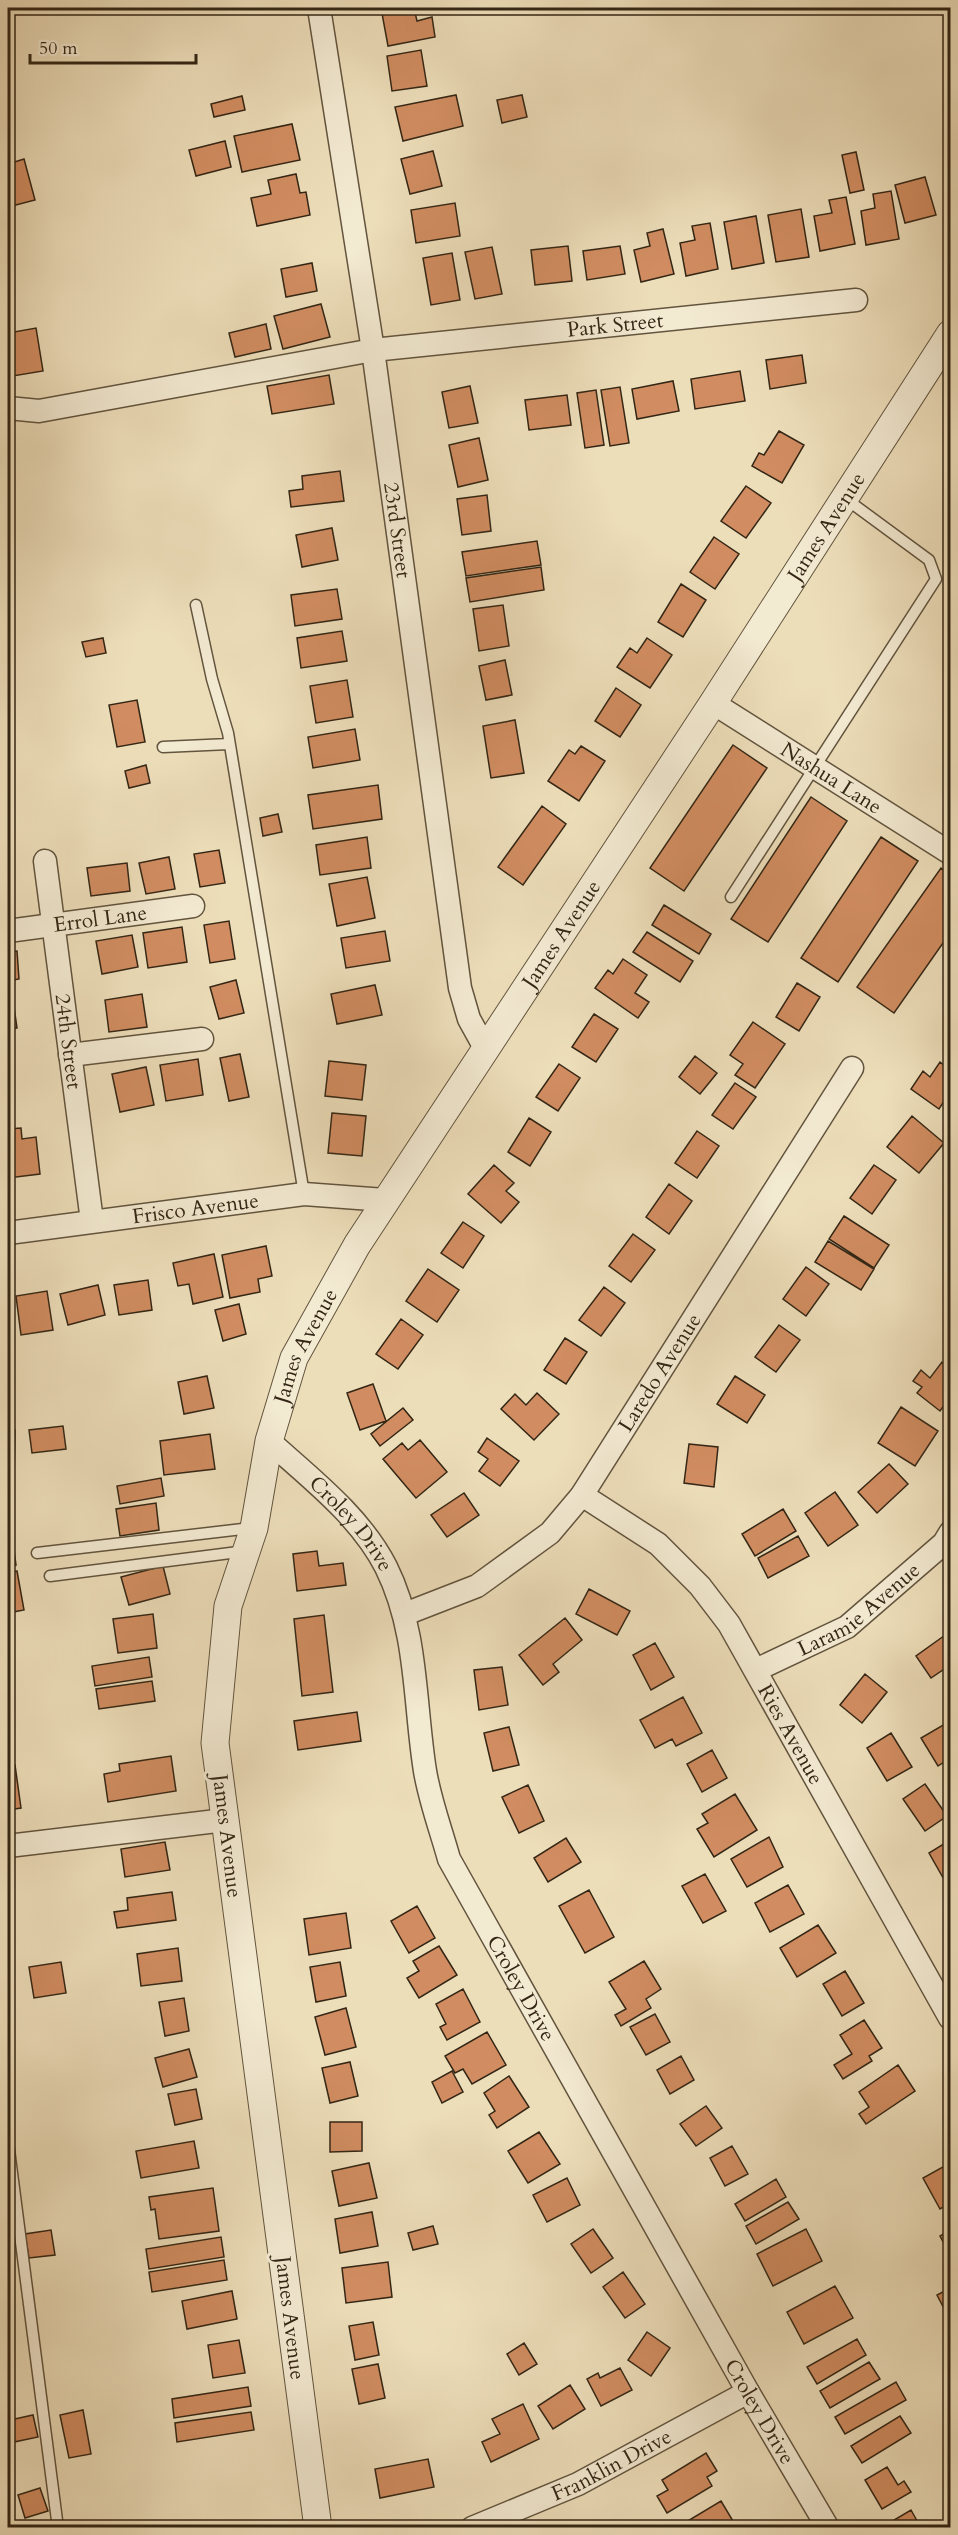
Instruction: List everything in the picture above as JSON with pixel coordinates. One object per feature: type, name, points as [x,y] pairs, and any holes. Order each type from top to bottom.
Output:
[{"type":"street","name":"23rd Street","points":[[319,8],[374,350],[460,988],[469,1019],[485,1047]]},
{"type":"street","name":"Park Street","points":[[8,408],[39,411],[374,350],[856,300]]},
{"type":"street","name":"James Avenue","points":[[318,2528],[215,1743],[228,1606],[250,1540],[269,1441],[294,1358],[357,1245],[713,703],[843,497],[951,334]]},
{"type":"street","name":"Nashua Lane","points":[[713,703],[951,853]]},
{"type":"street","name":"24th Street","points":[[45,861],[92,1221]]},
{"type":"street","name":"Errol Lane","points":[[8,931],[193,906]]},
{"type":"street","points":[[70,1054],[202,1039]]},
{"type":"street","name":"Laredo Avenue","points":[[405,1614],[477,1586],[550,1533],[582,1495],[852,1068]]},
{"type":"street","name":"Frisco Avenue","points":[[8,1233],[304,1194],[385,1200]]},
{"type":"street","name":"Croley Drive","points":[[269,1441],[326,1492],[356,1523],[385,1566],[405,1614],[416,1681],[425,1773],[449,1859],[748,2392],[828,2528]]},
{"type":"street","name":"Ries Avenue","points":[[582,1495],[658,1544],[700,1586],[729,1624],[951,2018]]},
{"type":"street","name":"Laramie Avenue","points":[[756,1670],[848,1627],[944,1543],[951,1533]]},
{"type":"street","points":[[8,1846],[225,1820]]},
{"type":"street","name":"Franklin Drive","points":[[472,2528],[578,2484],[748,2392]]},
{"type":"lane","points":[[731,897],[936,579],[929,560],[843,497]]},
{"type":"lane","points":[[196,605],[229,744],[304,1194]]},
{"type":"lane","points":[[163,747],[229,744]]},
{"type":"lane","points":[[37,1553],[250,1540]]},
{"type":"lane","points":[[50,1576],[250,1540]]},
{"type":"lane","points":[[8,2142],[58,2528]]},
{"type":"building","points":[[381,8],[414,8],[417,21],[432,17],[435,37],[388,46]]},
{"type":"building","points":[[421,50],[427,86],[392,91],[387,56]]},
{"type":"building","points":[[456,95],[463,126],[403,141],[395,107]]},
{"type":"building","points":[[522,95],[527,117],[502,123],[497,100]]},
{"type":"building","points":[[242,96],[245,110],[214,117],[211,104]]},
{"type":"building","points":[[292,124],[300,160],[242,172],[234,136]]},
{"type":"building","points":[[225,141],[231,167],[196,176],[189,150]]},
{"type":"building","points":[[433,151],[442,186],[410,194],[401,159]]},
{"type":"building","points":[[856,152],[864,190],[850,193],[842,155]]},
{"type":"building","points":[[24,159],[35,200],[8,207],[8,164]]},
{"type":"building","points":[[296,174],[300,193],[306,192],[310,215],[257,226],[251,198],[271,194],[268,180]]},
{"type":"building","points":[[925,177],[936,215],[905,223],[895,185]]},
{"type":"building","points":[[891,191],[899,239],[866,245],[861,211],[875,208],[873,194]]},
{"type":"building","points":[[846,197],[855,244],[820,251],[814,216],[832,213],[829,200]]},
{"type":"building","points":[[455,203],[460,236],[416,243],[411,210]]},
{"type":"building","points":[[801,209],[809,257],[776,262],[768,215]]},
{"type":"building","points":[[756,216],[764,263],[732,269],[724,222]]},
{"type":"building","points":[[710,223],[718,269],[686,276],[680,243],[695,240],[692,226]]},
{"type":"building","points":[[663,229],[674,274],[641,282],[634,250],[650,246],[647,233]]},
{"type":"building","points":[[568,246],[572,281],[535,285],[531,250]]},
{"type":"building","points":[[620,246],[625,274],[587,280],[583,251]]},
{"type":"building","points":[[492,247],[502,294],[475,299],[465,252]]},
{"type":"building","points":[[452,253],[460,300],[431,305],[423,258]]},
{"type":"building","points":[[312,263],[317,291],[286,297],[281,269]]},
{"type":"building","points":[[321,304],[330,337],[283,349],[274,316]]},
{"type":"building","points":[[266,324],[271,349],[235,357],[229,333]]},
{"type":"building","points":[[36,328],[43,371],[13,376],[8,333]]},
{"type":"building","points":[[802,355],[806,383],[770,389],[766,360]]},
{"type":"building","points":[[740,371],[745,401],[695,409],[691,379]]},
{"type":"building","points":[[329,375],[334,404],[272,414],[267,386]]},
{"type":"building","points":[[673,381],[679,411],[637,419],[632,389]]},
{"type":"building","points":[[470,386],[478,423],[449,428],[442,392]]},
{"type":"building","points":[[620,387],[629,443],[610,446],[601,390]]},
{"type":"building","points":[[596,390],[604,445],[585,448],[577,393]]},
{"type":"building","points":[[567,395],[571,425],[529,430],[525,400]]},
{"type":"building","points":[[779,431],[804,445],[782,483],[752,466],[759,453],[764,455]]},
{"type":"building","points":[[479,438],[488,480],[458,487],[449,445]]},
{"type":"building","points":[[340,471],[344,501],[291,507],[289,491],[303,489],[302,476]]},
{"type":"building","points":[[746,486],[771,503],[746,538],[721,521]]},
{"type":"building","points":[[487,495],[491,531],[462,535],[457,499]]},
{"type":"building","points":[[332,528],[338,560],[302,567],[296,535]]},
{"type":"building","points":[[714,537],[739,554],[715,589],[690,572]]},
{"type":"building","points":[[537,541],[541,565],[466,576],[462,552]]},
{"type":"building","points":[[541,567],[544,590],[470,602],[466,578]]},
{"type":"building","points":[[681,584],[706,600],[683,637],[658,622]]},
{"type":"building","points":[[337,589],[342,619],[295,626],[291,595]]},
{"type":"building","points":[[503,605],[509,646],[479,651],[473,609]]},
{"type":"building","points":[[342,631],[347,661],[301,668],[297,638]]},
{"type":"building","points":[[103,638],[106,653],[86,657],[82,642]]},
{"type":"building","points":[[647,638],[672,655],[650,688],[617,667],[630,648],[637,653]]},
{"type":"building","points":[[505,660],[512,695],[486,700],[479,666]]},
{"type":"building","points":[[347,680],[353,717],[316,723],[310,686]]},
{"type":"building","points":[[616,688],[641,705],[620,737],[595,721]]},
{"type":"building","points":[[137,700],[145,742],[117,747],[109,705]]},
{"type":"building","points":[[515,720],[524,773],[491,778],[483,726]]},
{"type":"building","points":[[355,729],[360,760],[313,768],[308,737]]},
{"type":"building","points":[[733,745],[767,768],[684,891],[650,868]]},
{"type":"building","points":[[581,746],[605,761],[579,801],[548,781],[569,750],[575,754]]},
{"type":"building","points":[[146,765],[150,783],[129,788],[125,771]]},
{"type":"building","points":[[378,785],[382,819],[313,829],[308,795]]},
{"type":"building","points":[[811,797],[847,821],[768,942],[731,919]]},
{"type":"building","points":[[542,806],[566,824],[523,885],[498,867]]},
{"type":"building","points":[[278,814],[282,832],[263,836],[260,818]]},
{"type":"building","points":[[367,837],[371,868],[320,875],[316,845]]},
{"type":"building","points":[[881,837],[918,861],[838,982],[801,958]]},
{"type":"building","points":[[219,850],[225,883],[200,887],[194,854]]},
{"type":"building","points":[[169,857],[175,889],[146,894],[139,863]]},
{"type":"building","points":[[127,863],[130,891],[91,896],[87,868]]},
{"type":"building","points":[[941,868],[950,875],[950,933],[894,1013],[857,987]]},
{"type":"building","points":[[367,877],[375,918],[337,926],[329,884]]},
{"type":"building","points":[[664,905],[711,934],[699,954],[652,925]]},
{"type":"building","points":[[229,921],[235,959],[210,963],[204,925]]},
{"type":"building","points":[[182,927],[187,962],[148,968],[143,933]]},
{"type":"building","points":[[385,931],[390,961],[346,968],[341,938]]},
{"type":"building","points":[[647,932],[693,961],[680,982],[633,952]]},
{"type":"building","points":[[132,935],[138,967],[102,974],[96,941]]},
{"type":"building","points":[[17,951],[19,979],[8,981],[8,952]]},
{"type":"building","points":[[623,959],[647,975],[635,993],[649,1002],[638,1018],[595,988],[608,970],[613,974]]},
{"type":"building","points":[[236,980],[244,1013],[219,1019],[210,987]]},
{"type":"building","points":[[797,983],[820,997],[799,1031],[776,1017]]},
{"type":"building","points":[[375,985],[382,1015],[337,1024],[331,994]]},
{"type":"building","points":[[142,994],[147,1027],[109,1032],[105,1000]]},
{"type":"building","points":[[13,1000],[17,1028],[8,1030],[8,1001]]},
{"type":"building","points":[[594,1014],[618,1029],[596,1062],[572,1047]]},
{"type":"building","points":[[753,1022],[785,1044],[755,1088],[735,1075],[743,1064],[730,1055]]},
{"type":"building","points":[[240,1054],[249,1097],[229,1101],[220,1058]]},
{"type":"building","points":[[695,1056],[717,1073],[700,1094],[679,1077]]},
{"type":"building","points":[[198,1059],[203,1095],[166,1101],[160,1065]]},
{"type":"building","points":[[329,1061],[366,1065],[362,1100],[325,1096]]},
{"type":"building","points":[[940,1062],[950,1070],[950,1092],[939,1109],[911,1089],[923,1071],[930,1077]]},
{"type":"building","points":[[559,1064],[580,1078],[558,1111],[536,1097]]},
{"type":"building","points":[[146,1067],[154,1105],[120,1112],[112,1074]]},
{"type":"building","points":[[735,1083],[756,1097],[733,1129],[712,1115]]},
{"type":"building","points":[[332,1113],[366,1116],[362,1156],[328,1153]]},
{"type":"building","points":[[912,1116],[944,1143],[919,1173],[887,1147]]},
{"type":"building","points":[[529,1118],[551,1132],[530,1166],[508,1152]]},
{"type":"building","points":[[21,1128],[22,1139],[36,1137],[40,1174],[8,1178],[8,1129]]},
{"type":"building","points":[[697,1131],[719,1146],[697,1178],[675,1163]]},
{"type":"building","points":[[494,1165],[514,1183],[506,1191],[519,1202],[501,1223],[468,1194]]},
{"type":"building","points":[[874,1165],[896,1180],[872,1214],[850,1198]]},
{"type":"building","points":[[669,1184],[692,1201],[669,1234],[646,1217]]},
{"type":"building","points":[[844,1216],[889,1245],[874,1268],[829,1239]]},
{"type":"building","points":[[463,1222],[484,1236],[463,1268],[441,1253]]},
{"type":"building","points":[[633,1234],[655,1250],[631,1282],[609,1266]]},
{"type":"building","points":[[828,1241],[874,1269],[861,1290],[815,1262]]},
{"type":"building","points":[[266,1246],[272,1276],[258,1279],[260,1292],[230,1298],[222,1255]]},
{"type":"building","points":[[214,1254],[223,1297],[193,1304],[189,1284],[178,1286],[173,1263]]},
{"type":"building","points":[[806,1267],[829,1284],[806,1316],[783,1299]]},
{"type":"building","points":[[428,1269],[459,1290],[437,1322],[406,1301]]},
{"type":"building","points":[[148,1280],[152,1310],[119,1315],[114,1285]]},
{"type":"building","points":[[98,1285],[105,1315],[68,1325],[60,1294]]},
{"type":"building","points":[[604,1287],[625,1303],[601,1336],[579,1320]]},
{"type":"building","points":[[47,1291],[53,1330],[21,1335],[16,1296]]},
{"type":"building","points":[[239,1304],[246,1334],[223,1341],[215,1310]]},
{"type":"building","points":[[401,1319],[423,1335],[398,1369],[376,1354]]},
{"type":"building","points":[[779,1325],[800,1340],[776,1372],[755,1357]]},
{"type":"building","points":[[565,1338],[587,1352],[566,1384],[544,1370]]},
{"type":"building","points":[[942,1362],[950,1368],[950,1397],[940,1411],[917,1393],[922,1387],[913,1381],[921,1370],[930,1378]]},
{"type":"building","points":[[207,1376],[214,1408],[184,1414],[178,1382]]},
{"type":"building","points":[[735,1376],[765,1395],[747,1423],[717,1404]]},
{"type":"building","points":[[373,1384],[386,1421],[360,1430],[347,1393]]},
{"type":"building","points":[[537,1393],[559,1414],[534,1440],[501,1409],[515,1394],[526,1405]]},
{"type":"building","points":[[901,1407],[938,1431],[915,1466],[878,1443]]},
{"type":"building","points":[[403,1408],[413,1420],[380,1446],[371,1434]]},
{"type":"building","points":[[63,1426],[66,1449],[32,1453],[29,1430]]},
{"type":"building","points":[[8,1430],[15,1430],[14,1481],[8,1481]]},
{"type":"building","points":[[210,1434],[215,1469],[164,1475],[160,1441]]},
{"type":"building","points":[[487,1438],[519,1461],[500,1486],[479,1471],[488,1459],[478,1452]]},
{"type":"building","points":[[420,1440],[447,1472],[416,1498],[383,1459],[402,1443],[408,1450]]},
{"type":"building","points":[[689,1444],[718,1447],[714,1487],[684,1483]]},
{"type":"building","points":[[889,1464],[908,1484],[877,1513],[858,1492]]},
{"type":"building","points":[[161,1478],[164,1496],[120,1504],[117,1486]]},
{"type":"building","points":[[835,1492],[858,1525],[828,1546],[805,1513]]},
{"type":"building","points":[[464,1493],[479,1515],[447,1537],[431,1515]]},
{"type":"building","points":[[156,1503],[159,1530],[120,1536],[116,1509]]},
{"type":"building","points":[[783,1509],[796,1531],[755,1556],[742,1534]]},
{"type":"building","points":[[8,1526],[11,1526],[16,1565],[8,1566]]},
{"type":"building","points":[[798,1536],[809,1556],[768,1578],[758,1558]]},
{"type":"building","points":[[317,1551],[319,1566],[343,1563],[346,1585],[297,1591],[293,1554]]},
{"type":"building","points":[[163,1566],[170,1594],[129,1605],[121,1577]]},
{"type":"building","points":[[17,1571],[24,1610],[8,1613],[8,1572]]},
{"type":"building","points":[[589,1589],[630,1611],[617,1635],[576,1614]]},
{"type":"building","points":[[153,1614],[157,1648],[118,1653],[113,1619]]},
{"type":"building","points":[[324,1615],[333,1692],[302,1696],[294,1619]]},
{"type":"building","points":[[565,1618],[582,1640],[553,1664],[559,1672],[543,1685],[519,1655]]},
{"type":"building","points":[[948,1633],[950,1665],[931,1678],[916,1656]]},
{"type":"building","points":[[655,1643],[674,1677],[651,1690],[633,1655]]},
{"type":"building","points":[[149,1657],[152,1677],[95,1686],[92,1666]]},
{"type":"building","points":[[502,1667],[508,1705],[479,1710],[474,1670]]},
{"type":"building","points":[[865,1674],[887,1692],[862,1723],[840,1705]]},
{"type":"building","points":[[152,1681],[155,1701],[99,1709],[96,1689]]},
{"type":"building","points":[[683,1697],[702,1733],[676,1746],[672,1739],[655,1748],[640,1720]]},
{"type":"building","points":[[357,1712],[361,1741],[298,1750],[294,1721]]},
{"type":"building","points":[[945,1724],[950,1732],[950,1758],[938,1766],[921,1738]]},
{"type":"building","points":[[509,1727],[519,1765],[493,1771],[484,1733]]},
{"type":"building","points":[[891,1733],[912,1767],[887,1781],[867,1748]]},
{"type":"building","points":[[712,1750],[727,1778],[702,1792],[687,1764]]},
{"type":"building","points":[[171,1756],[176,1791],[108,1802],[104,1774],[120,1771],[119,1764]]},
{"type":"building","points":[[15,1765],[21,1808],[8,1810],[8,1766]]},
{"type":"building","points":[[925,1784],[947,1816],[925,1831],[903,1799]]},
{"type":"building","points":[[528,1785],[544,1821],[519,1833],[502,1797]]},
{"type":"building","points":[[735,1794],[757,1830],[714,1857],[697,1829],[708,1823],[702,1814]]},
{"type":"building","points":[[769,1837],[783,1867],[747,1887],[731,1859]]},
{"type":"building","points":[[566,1838],[581,1862],[548,1882],[534,1858]]},
{"type":"building","points":[[950,1840],[950,1890],[929,1853]]},
{"type":"building","points":[[165,1842],[170,1870],[125,1877],[121,1849]]},
{"type":"building","points":[[705,1874],[726,1911],[703,1923],[682,1886]]},
{"type":"building","points":[[788,1885],[804,1914],[770,1932],[755,1903]]},
{"type":"building","points":[[589,1890],[614,1937],[585,1953],[559,1906]]},
{"type":"building","points":[[172,1892],[176,1920],[117,1928],[114,1912],[128,1910],[127,1898]]},
{"type":"building","points":[[417,1906],[435,1938],[409,1953],[391,1921]]},
{"type":"building","points":[[346,1913],[351,1948],[309,1955],[304,1919]]},
{"type":"building","points":[[818,1925],[836,1953],[797,1977],[780,1948]]},
{"type":"building","points":[[439,1946],[457,1975],[419,1998],[407,1978],[419,1971],[413,1961]]},
{"type":"building","points":[[178,1948],[182,1981],[141,1986],[137,1954]]},
{"type":"building","points":[[644,1961],[661,1989],[646,1999],[651,2008],[621,2026],[615,2015],[626,2009],[609,1982]]},
{"type":"building","points":[[61,1962],[66,1993],[34,1998],[29,1967]]},
{"type":"building","points":[[340,1962],[346,1996],[316,2002],[310,1967]]},
{"type":"building","points":[[845,1971],[864,2003],[842,2016],[823,1984]]},
{"type":"building","points":[[463,1989],[480,2022],[447,2040],[440,2027],[446,2024],[436,2004]]},
{"type":"building","points":[[184,1998],[189,2031],[165,2036],[159,2002]]},
{"type":"building","points":[[346,2008],[356,2047],[325,2055],[315,2017]]},
{"type":"building","points":[[655,2014],[670,2042],[646,2055],[630,2027]]},
{"type":"building","points":[[864,2020],[882,2048],[869,2056],[872,2061],[843,2079],[834,2065],[852,2054],[840,2035]]},
{"type":"building","points":[[487,2032],[506,2065],[472,2084],[463,2069],[455,2073],[445,2056]]},
{"type":"building","points":[[189,2049],[197,2077],[163,2087],[155,2058]]},
{"type":"building","points":[[681,2056],[694,2080],[670,2094],[657,2070]]},
{"type":"building","points":[[350,2062],[358,2096],[330,2103],[322,2068]]},
{"type":"building","points":[[898,2065],[915,2091],[866,2124],[859,2114],[869,2107],[859,2092]]},
{"type":"building","points":[[452,2071],[463,2092],[442,2103],[432,2082]]},
{"type":"building","points":[[509,2076],[529,2107],[497,2128],[489,2115],[495,2111],[484,2093]]},
{"type":"building","points":[[196,2089],[202,2119],[175,2125],[168,2094]]},
{"type":"building","points":[[706,2106],[722,2128],[696,2146],[680,2124]]},
{"type":"building","points":[[330,2122],[362,2122],[362,2151],[330,2152]]},
{"type":"building","points":[[539,2132],[560,2164],[528,2183],[508,2151]]},
{"type":"building","points":[[194,2141],[199,2168],[141,2178],[136,2151]]},
{"type":"building","points":[[732,2146],[748,2174],[725,2186],[710,2158]]},
{"type":"building","points":[[369,2163],[377,2198],[339,2206],[332,2171]]},
{"type":"building","points":[[950,2163],[950,2203],[940,2209],[923,2178]]},
{"type":"building","points":[[567,2178],[580,2205],[547,2222],[533,2195]]},
{"type":"building","points":[[776,2179],[786,2197],[745,2221],[735,2204]]},
{"type":"building","points":[[213,2188],[219,2231],[159,2239],[155,2209],[151,2210],[149,2197]]},
{"type":"building","points":[[788,2202],[799,2219],[756,2244],[746,2226]]},
{"type":"building","points":[[372,2212],[378,2246],[340,2253],[335,2219]]},
{"type":"building","points":[[433,2226],[438,2244],[413,2250],[408,2233]]},
{"type":"building","points":[[593,2229],[613,2258],[591,2273],[571,2244]]},
{"type":"building","points":[[806,2229],[822,2261],[773,2286],[757,2254]]},
{"type":"building","points":[[51,2230],[55,2255],[29,2258],[25,2234]]},
{"type":"building","points":[[950,2230],[950,2255],[940,2236]]},
{"type":"building","points":[[221,2237],[224,2257],[149,2269],[146,2249]]},
{"type":"building","points":[[224,2260],[227,2280],[152,2292],[149,2272]]},
{"type":"building","points":[[388,2262],[392,2297],[346,2303],[342,2268]]},
{"type":"building","points":[[623,2272],[645,2304],[625,2318],[603,2287]]},
{"type":"building","points":[[835,2286],[853,2318],[804,2344],[787,2312]]},
{"type":"building","points":[[950,2288],[950,2320],[937,2295]]},
{"type":"building","points":[[232,2291],[237,2319],[187,2329],[182,2301]]},
{"type":"building","points":[[373,2322],[379,2355],[355,2360],[349,2326]]},
{"type":"building","points":[[647,2332],[670,2348],[651,2376],[628,2360]]},
{"type":"building","points":[[857,2339],[866,2355],[817,2384],[807,2367]]},
{"type":"building","points":[[239,2340],[245,2373],[213,2378],[208,2345]]},
{"type":"building","points":[[524,2343],[537,2364],[519,2375],[507,2354]]},
{"type":"building","points":[[869,2362],[880,2379],[830,2408],[820,2391]]},
{"type":"building","points":[[378,2364],[385,2398],[359,2404],[352,2369]]},
{"type":"building","points":[[620,2368],[632,2390],[601,2406],[587,2379],[598,2373],[600,2378]]},
{"type":"building","points":[[896,2382],[906,2400],[845,2434],[835,2417]]},
{"type":"building","points":[[570,2385],[585,2409],[553,2429],[538,2406]]},
{"type":"building","points":[[248,2387],[251,2406],[174,2418],[172,2399]]},
{"type":"building","points":[[523,2404],[539,2439],[491,2462],[482,2442],[500,2434],[492,2419]]},
{"type":"building","points":[[83,2410],[91,2454],[69,2458],[60,2415]]},
{"type":"building","points":[[251,2412],[254,2430],[177,2442],[175,2423]]},
{"type":"building","points":[[33,2415],[38,2437],[14,2442],[10,2420]]},
{"type":"building","points":[[900,2416],[911,2433],[862,2463],[851,2446]]},
{"type":"building","points":[[706,2453],[717,2471],[707,2477],[712,2486],[667,2513],[657,2496],[668,2490],[662,2480]]},
{"type":"building","points":[[428,2459],[434,2487],[380,2498],[375,2469]]},
{"type":"building","points":[[887,2467],[898,2485],[904,2481],[911,2492],[882,2509],[865,2480]]},
{"type":"building","points":[[40,2488],[48,2511],[25,2518],[18,2495]]},
{"type":"building","points":[[721,2501],[736,2526],[690,2528],[686,2522]]},
{"type":"building","points":[[911,2510],[921,2528],[892,2528],[889,2523]]}]
